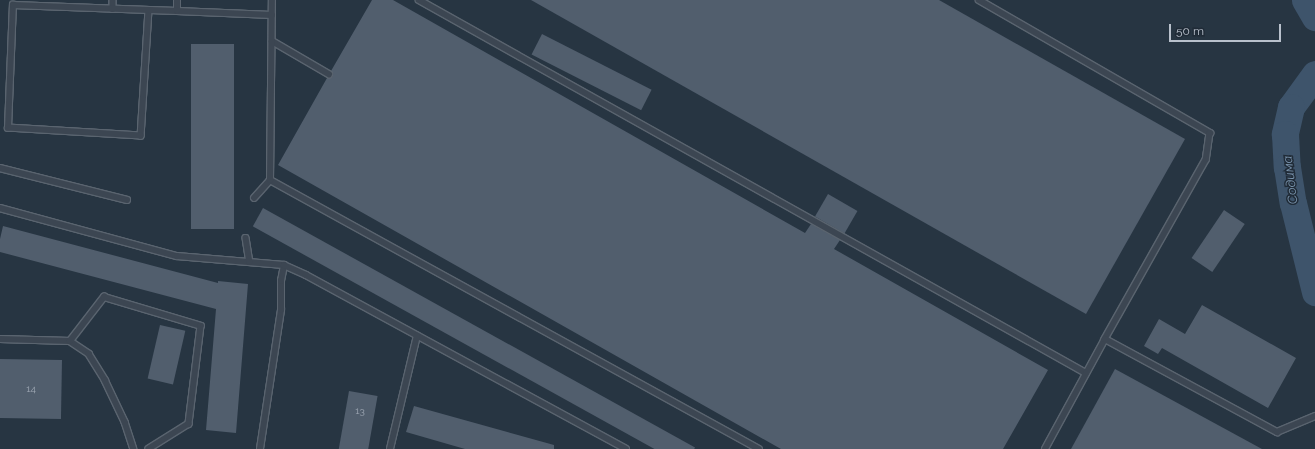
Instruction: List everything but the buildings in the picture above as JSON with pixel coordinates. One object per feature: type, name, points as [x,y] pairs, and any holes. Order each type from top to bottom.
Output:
[{"type":"lane","points":[[114,0],[114,9]]},
{"type":"lane","points":[[177,11],[178,0]]},
{"type":"lane","points":[[254,198],[270,180],[272,0]]},
{"type":"lane","points":[[419,0],[1086,373]]},
{"type":"lane","points":[[979,0],[1210,133],[1206,160],[1045,449]]},
{"type":"lane","points":[[150,10],[141,136],[8,128],[14,5],[114,9],[150,10],[177,11],[272,15]]},
{"type":"lane","points":[[272,41],[329,74]]},
{"type":"lane","points":[[0,168],[127,200]]},
{"type":"lane","points":[[270,180],[759,449]]},
{"type":"lane","points":[[0,208],[177,256],[284,265],[306,275],[626,449]]},
{"type":"lane","points":[[246,238],[250,262]]},
{"type":"lane","points":[[260,449],[281,310],[281,281],[284,265]]},
{"type":"lane","points":[[70,341],[104,297],[201,326],[189,424],[149,449]]},
{"type":"lane","points":[[390,449],[417,336]]},
{"type":"lane","points":[[0,339],[70,341],[89,354],[105,380],[126,422],[134,449]]},
{"type":"lane","points":[[1105,339],[1277,432],[1314,416]]},
{"type":"waterway","name":"Содима","points":[[1305,0],[1315,17]]},
{"type":"waterway","name":"Содима","points":[[1315,74],[1291,107],[1285,134],[1287,167],[1293,203],[1315,292]]}]
